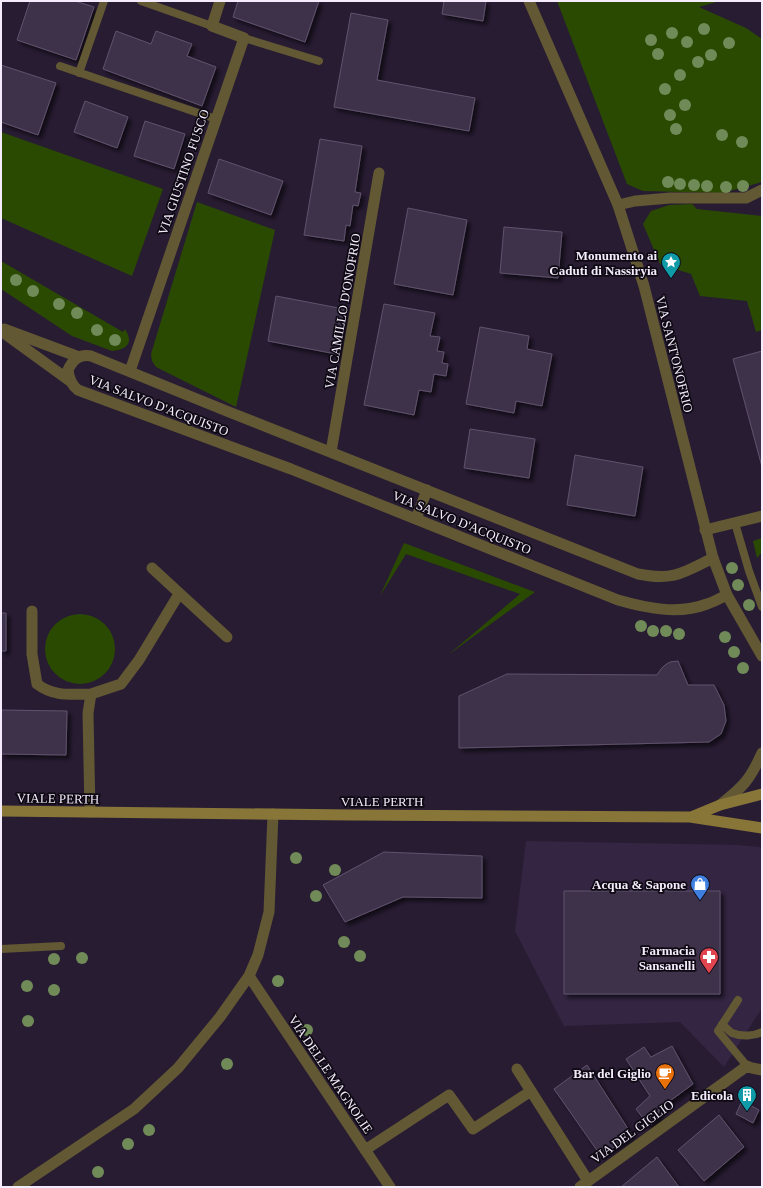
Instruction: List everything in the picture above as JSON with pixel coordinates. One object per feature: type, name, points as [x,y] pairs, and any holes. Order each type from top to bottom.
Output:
[{"type":"main road","points":[[690,817],[720,804],[762,794]]},
{"type":"main road","name":"VIALE PERTH","points":[[1,811],[690,817],[762,828]]},
{"type":"street","points":[[220,1],[212,26],[244,38]]},
{"type":"street","name":"VIA SANT'ONOFRIO","points":[[529,1],[618,205],[644,286],[713,558],[727,595],[761,652]]},
{"type":"street","name":"VIA GIUSTINO FUSCO","points":[[130,371],[244,38]]},
{"type":"street","name":"VIA CAMILLO D'ONOFRIO","points":[[331,452],[380,174]]},
{"type":"street","points":[[618,205],[635,201],[670,198],[746,198],[762,190]]},
{"type":"street","points":[[1,328],[79,357]]},
{"type":"street","points":[[1,331],[70,381]]},
{"type":"street","name":"VIA SALVO D'ACQUISTO","points":[[713,558],[683,573],[673,576],[663,577],[638,574],[91,356],[86,355],[79,357],[71,364],[68,370],[70,381],[74,388],[78,390],[291,469],[618,600],[655,609],[688,609],[706,605],[727,595]]},
{"type":"street","points":[[416,519],[428,490]]},
{"type":"street","points":[[705,530],[762,516]]},
{"type":"street","points":[[152,568],[227,637]]},
{"type":"street","points":[[32,611],[32,654],[37,684],[46,690],[62,694],[91,694],[121,684],[140,660],[179,594]]},
{"type":"street","points":[[90,812],[88,713],[91,694]]},
{"type":"street","points":[[720,804],[741,788],[754,772],[762,753]]},
{"type":"street","points":[[18,1187],[134,1110],[178,1068],[220,1017],[249,976],[258,954],[269,912],[273,814]]},
{"type":"street","name":"VIA DELLE MAGNOLIE","points":[[249,976],[390,1187]]},
{"type":"street","points":[[747,1066],[762,1070]]},
{"type":"street","name":"VIA DEL GIGLIO","points":[[584,1184],[747,1066]]},
{"type":"street","points":[[517,1069],[584,1184]]},
{"type":"street","points":[[365,1150],[449,1095],[473,1129],[531,1091]]},
{"type":"lane","points":[[80,73],[104,1]]},
{"type":"lane","points":[[141,1],[212,26]]},
{"type":"lane","points":[[244,38],[319,61]]},
{"type":"lane","points":[[60,66],[216,119]]},
{"type":"lane","points":[[735,523],[749,571],[762,607]]},
{"type":"lane","points":[[1,949],[61,946]]},
{"type":"lane","points":[[720,1028],[738,1000]]},
{"type":"lane","points":[[720,1028],[732,1033],[754,1036],[762,1032]]},
{"type":"lane","points":[[720,1028],[747,1066]]},
{"type":"shaded area","points":[[526,841],[738,845],[762,848],[762,1008],[724,1067],[680,1022],[564,1026],[515,931]]},
{"type":"green space","points":[[557,1],[720,1],[699,7],[746,28],[762,39],[762,182],[723,193],[643,191],[627,184]]},
{"type":"green space","points":[[1,132],[163,189],[132,276],[1,218]]},
{"type":"green space","points":[[197,202],[275,230],[236,407],[156,367],[152,361],[151,354]]},
{"type":"green space","points":[[692,204],[697,209],[762,216],[762,330],[756,332],[747,301],[700,296],[691,274],[660,264],[643,224],[651,211],[669,205]]},
{"type":"green space","points":[[1,261],[123,332],[125,329],[129,338],[128,345],[122,349],[112,351],[72,336],[1,289]]},
{"type":"green space","points":[[762,538],[762,552],[757,558],[753,541]]},
{"type":"green space","points":[[404,543],[535,592],[448,655],[520,594],[406,554],[380,596]]},
{"type":"green space","points":[[73,614],[87,614],[100,620],[109,629],[115,642],[113,662],[105,674],[87,684],[73,684],[60,678],[51,669],[45,656],[45,642],[51,629],[60,620]]},
{"type":"building","points":[[30,1],[75,1],[94,7],[76,60],[17,40]]},
{"type":"building","points":[[238,1],[319,1],[305,42],[233,17]]},
{"type":"building","points":[[444,1],[486,1],[483,21],[442,14]]},
{"type":"building","points":[[351,13],[388,20],[377,80],[475,98],[469,131],[334,107]]},
{"type":"building","points":[[116,31],[151,44],[156,31],[192,44],[187,56],[216,67],[202,106],[103,69]]},
{"type":"building","points":[[1,65],[56,83],[38,135],[1,122]]},
{"type":"building","points":[[85,101],[128,117],[117,148],[74,132]]},
{"type":"building","points":[[145,121],[185,134],[174,169],[134,156]]},
{"type":"building","points":[[320,139],[362,146],[355,192],[361,193],[358,206],[353,205],[350,226],[346,225],[344,241],[304,235]]},
{"type":"building","points":[[219,159],[283,181],[271,215],[208,193]]},
{"type":"building","points":[[408,208],[467,220],[453,295],[394,284]]},
{"type":"building","points":[[504,227],[562,232],[558,278],[500,273]]},
{"type":"building","points":[[276,296],[344,309],[336,354],[268,341]]},
{"type":"building","points":[[384,304],[435,313],[430,336],[440,337],[437,351],[444,352],[442,363],[448,364],[446,376],[434,374],[431,392],[419,390],[414,415],[364,405]]},
{"type":"building","points":[[480,327],[529,336],[527,349],[552,354],[542,406],[516,401],[514,413],[466,404]]},
{"type":"building","points":[[762,351],[762,467],[733,359]]},
{"type":"building","points":[[470,429],[535,439],[529,478],[464,468]]},
{"type":"building","points":[[575,455],[643,467],[635,516],[567,505]]},
{"type":"building","points":[[1,613],[6,613],[6,651],[1,651]]},
{"type":"building","points":[[678,661],[688,685],[714,685],[724,705],[726,721],[721,734],[709,742],[459,748],[459,696],[507,674],[657,675],[665,665],[670,662]]},
{"type":"building","points":[[1,710],[67,711],[66,755],[1,754]]},
{"type":"building","points":[[384,852],[482,856],[482,898],[403,897],[345,922],[323,885]]},
{"type":"building","points":[[564,891],[720,891],[720,994],[564,994]]},
{"type":"building","name":"Bar del Giglio","points":[[672,1046],[693,1084],[659,1109],[659,1118],[649,1126],[636,1109],[650,1096],[626,1059],[644,1047],[651,1057]]},
{"type":"building","points":[[587,1065],[632,1135],[601,1156],[554,1089]]},
{"type":"building","name":"Edicola","points":[[742,1101],[759,1110],[753,1123],[736,1114]]},
{"type":"building","points":[[719,1115],[744,1147],[704,1181],[678,1150]]},
{"type":"building","points":[[657,1157],[679,1187],[621,1187]]},
{"type":"place","name":"Monumento ai Caduti di Nassiryia","points":[[671,279]]},
{"type":"place","name":"Acqua & Sapone","points":[[700,901]]},
{"type":"place","name":"Farmacia Sansanelli","points":[[709,974]]},
{"type":"place","name":"Bar del Giglio","points":[[665,1090]]},
{"type":"place","name":"Edicola","points":[[747,1112]]}]
